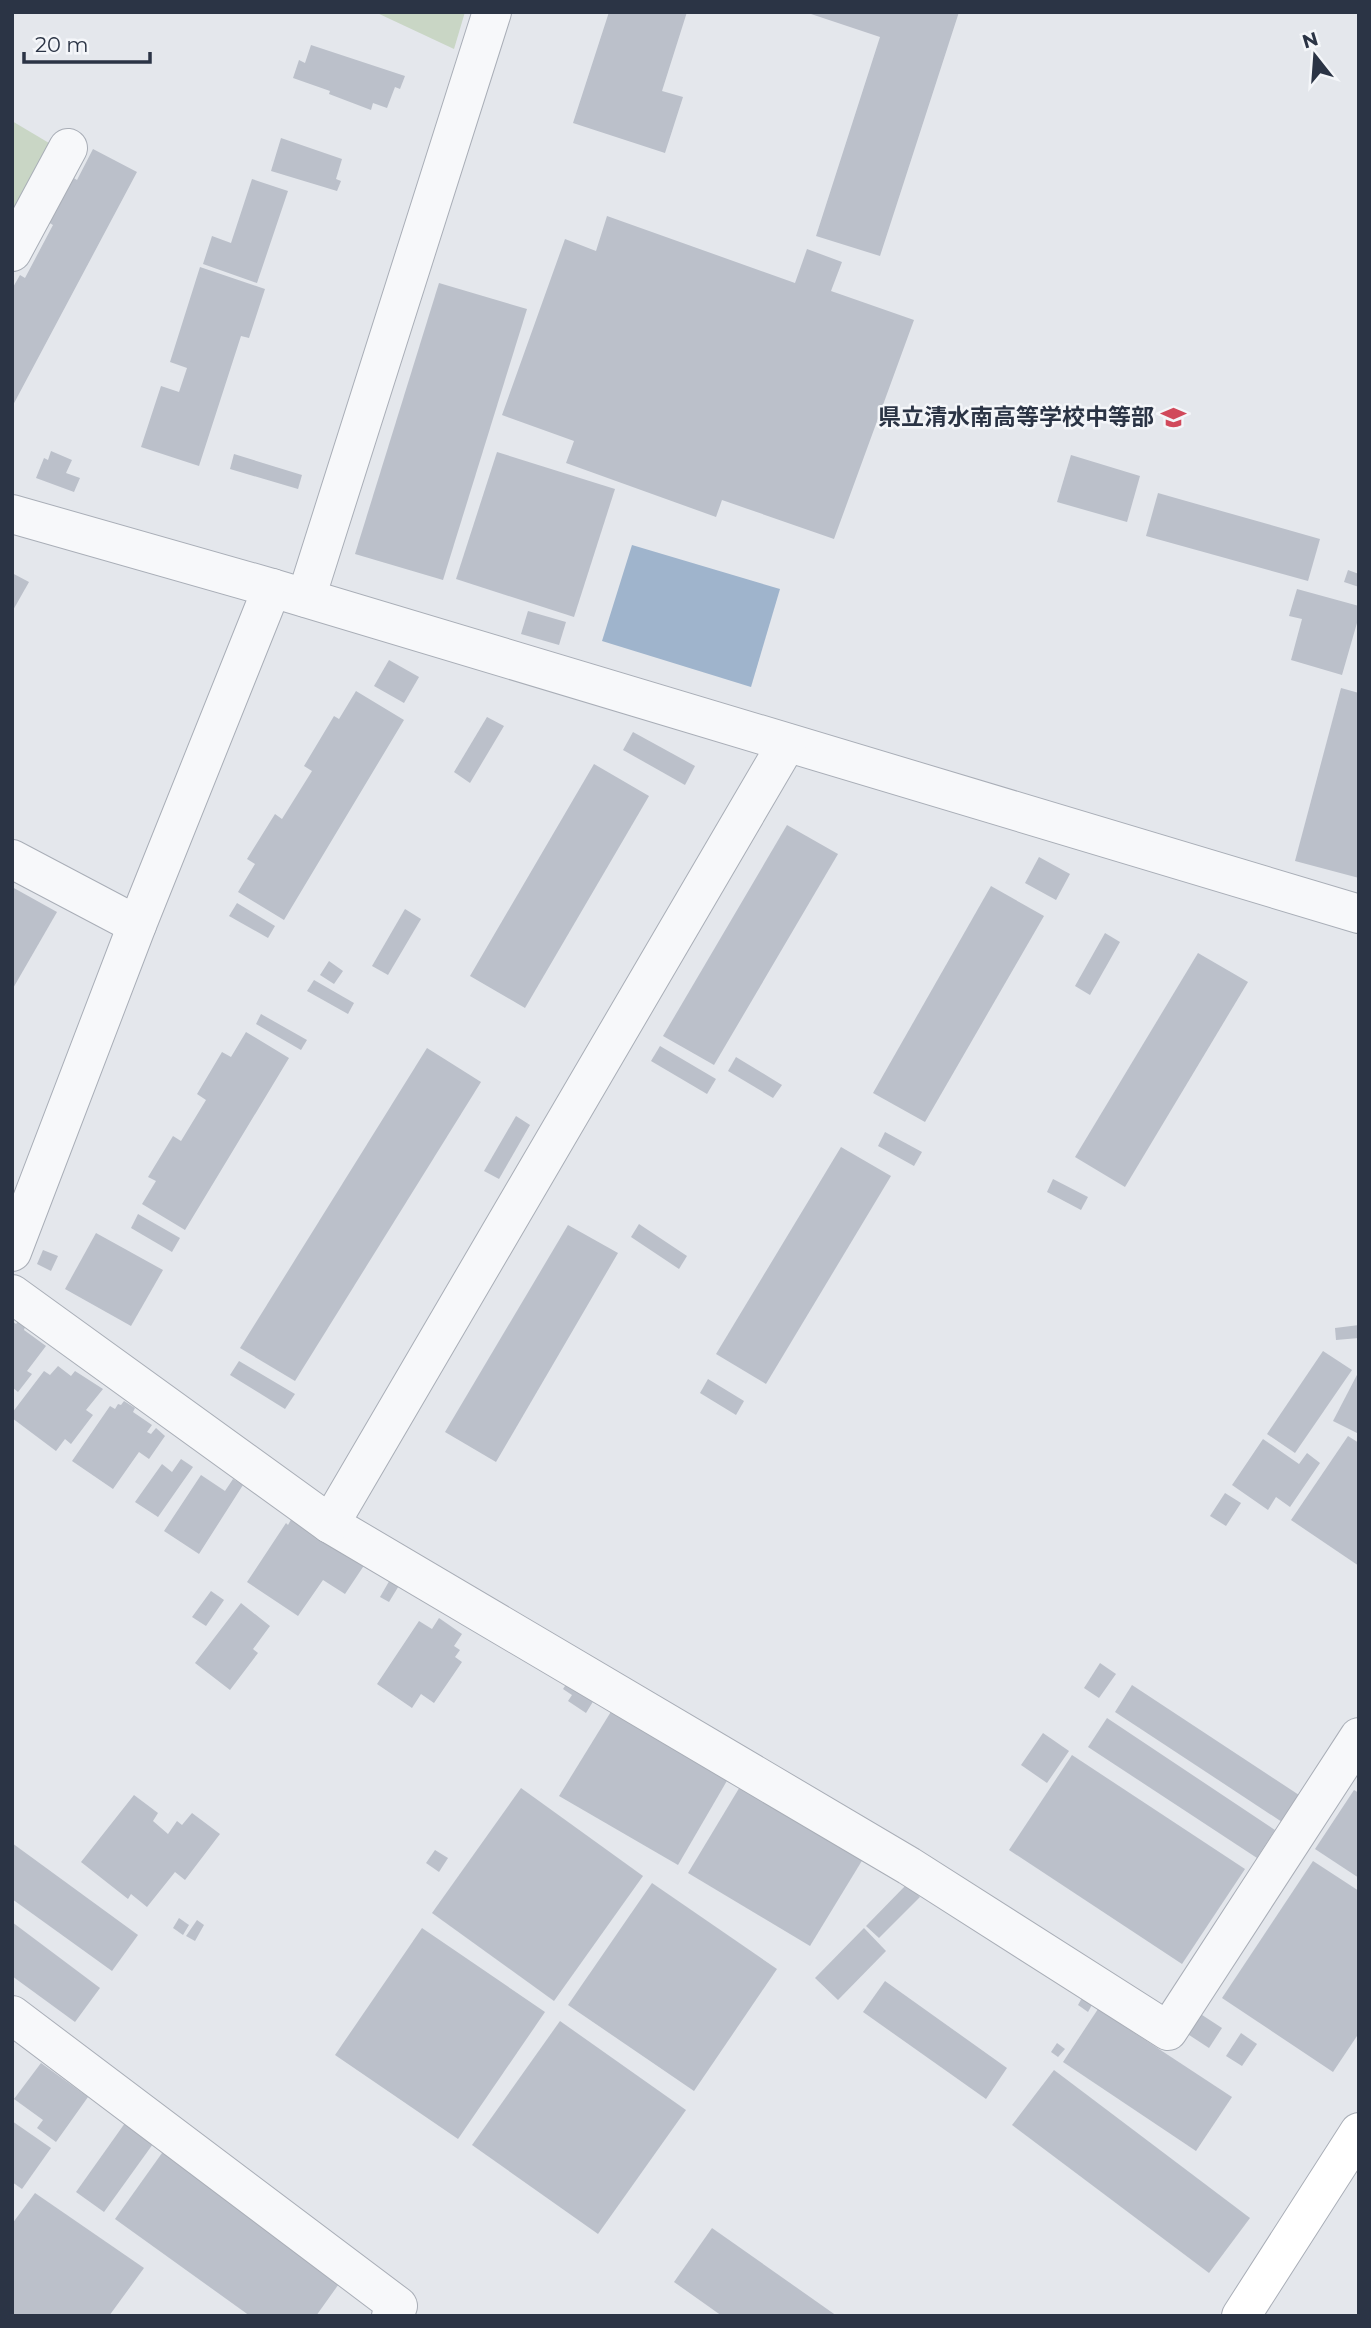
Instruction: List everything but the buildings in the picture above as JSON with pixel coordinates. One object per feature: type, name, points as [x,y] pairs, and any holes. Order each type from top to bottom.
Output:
[{"type":"street","points":[[12,1252],[137,925],[289,593],[492,12]]},
{"type":"street","points":[[12,252],[68,148]]},
{"type":"street","points":[[12,514],[289,593],[1359,914]]},
{"type":"street","points":[[330,1524],[787,743]]},
{"type":"street","points":[[12,859],[137,925]]},
{"type":"street","points":[[12,1294],[330,1524],[909,1866],[1168,2031],[1359,1737]]},
{"type":"street","points":[[12,2015],[398,2306],[391,2316]]},
{"type":"street","points":[[1241,2316],[1359,2132]]},
{"type":"green space","points":[[375,12],[465,12],[454,49]]},
{"type":"green space","points":[[12,121],[49,143],[12,213]]},
{"type":"water","points":[[632,545],[780,589],[751,687],[602,641]]},
{"type":"place","name":"県立清水南高等学校中等部","points":[[1174,417]]}]
